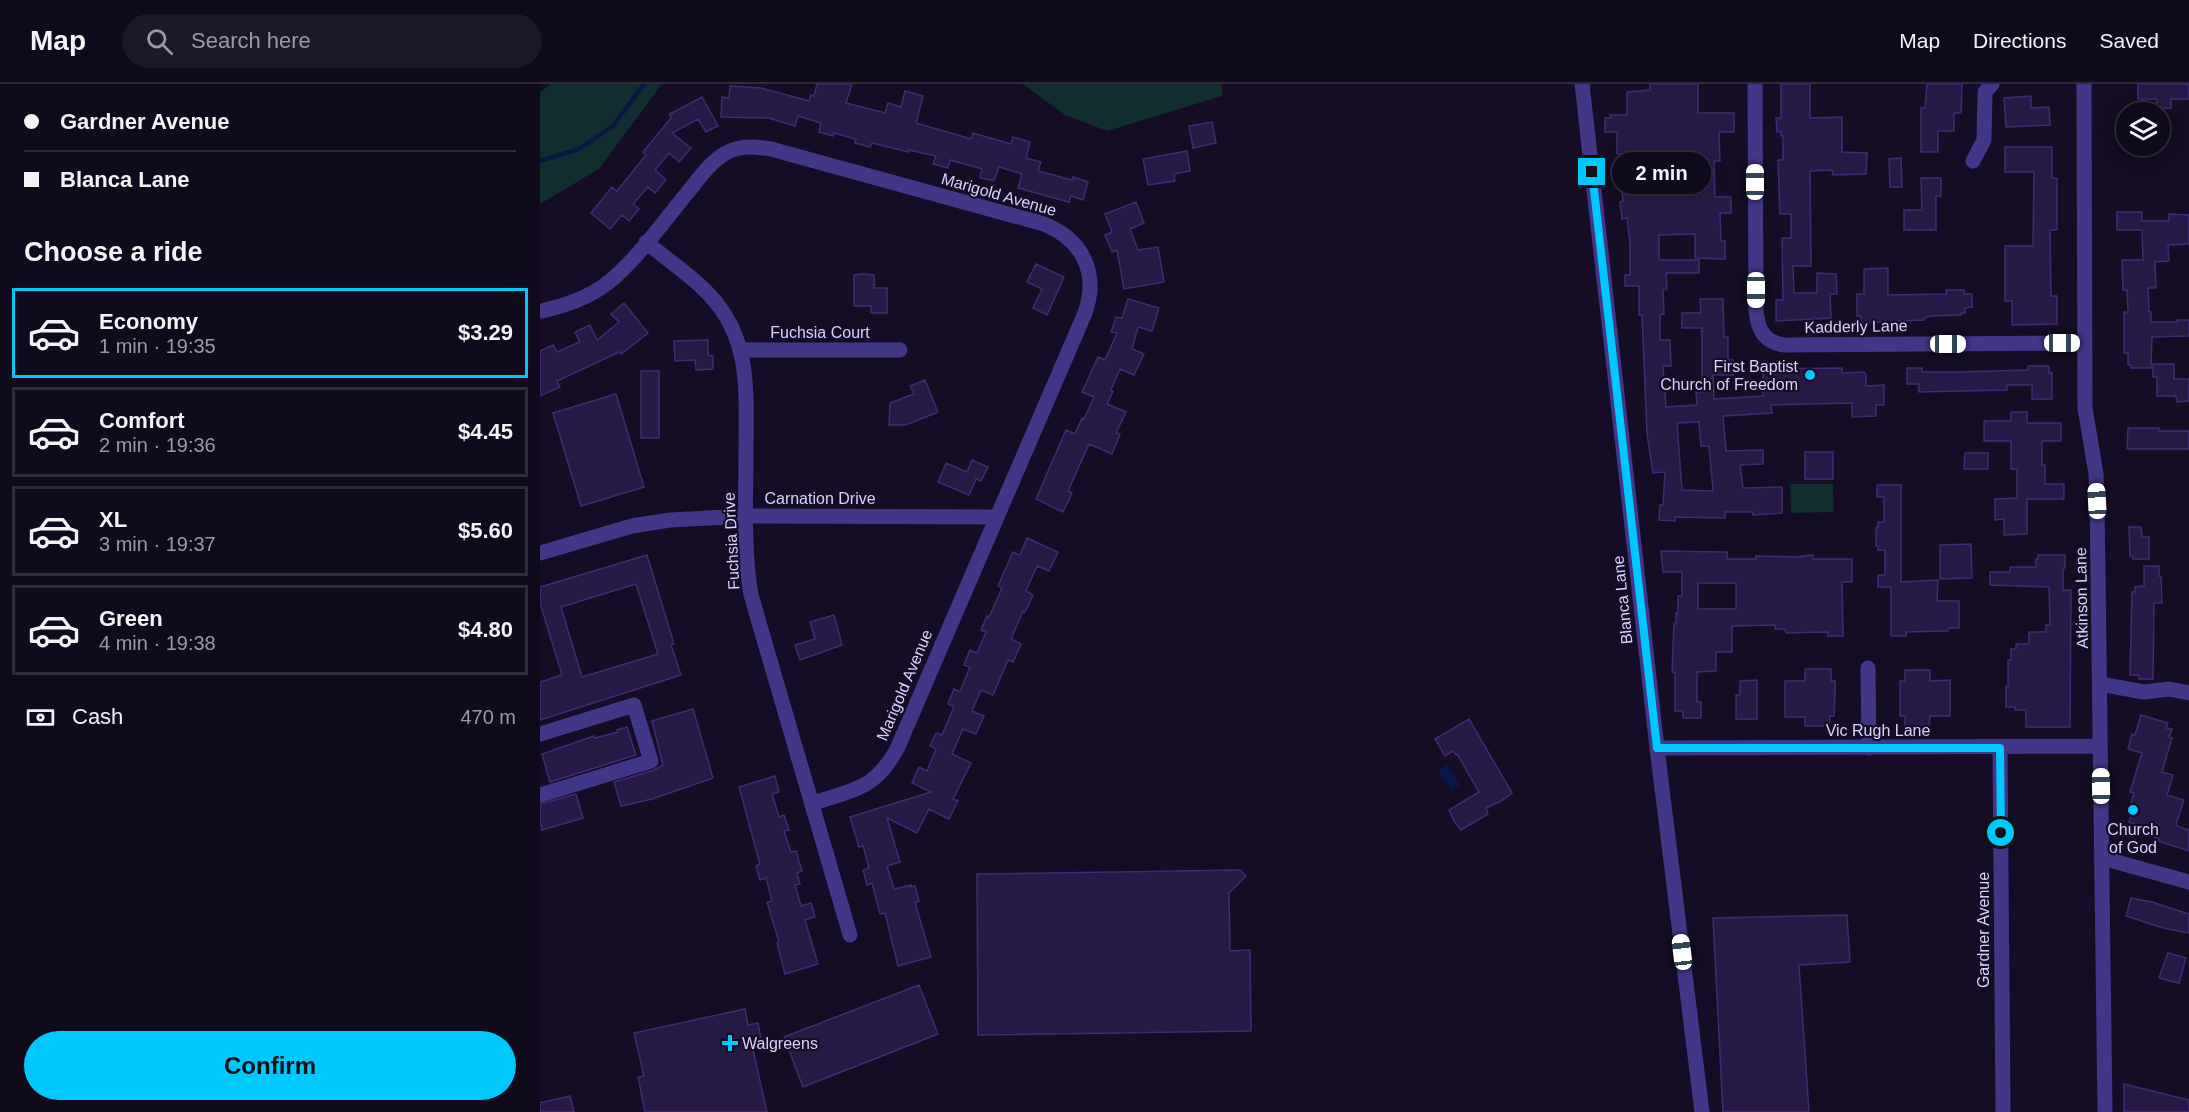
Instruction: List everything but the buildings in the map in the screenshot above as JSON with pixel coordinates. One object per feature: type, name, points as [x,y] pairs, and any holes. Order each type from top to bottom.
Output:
[{"type":"street","name":"Blanca Lane","points":[[1582,84],[1657,748],[1702,1112]]},
{"type":"street","name":"Kadderly Lane","points":[[1755,84],[1756,311],[1758,326],[1764,336],[1772,342],[1784,345],[2085,343]]},
{"type":"street","points":[[1973,161],[1984,140],[1985,92],[1992,84]]},
{"type":"street","name":"Atkinson Lane","points":[[2084,84],[2085,408],[2097,491],[2105,1112]]},
{"type":"street","name":"Marigold Avenue","points":[[542,311],[576,302],[599,289],[623,268],[713,162],[732,150],[756,147],[771,149],[1044,224],[1068,236],[1076,246],[1087,267],[1091,284],[1089,301],[897,749],[889,764],[874,781],[863,787],[813,803]]},
{"type":"street","name":"Fuchsia Drive","points":[[646,242],[713,298],[729,322],[740,350],[746,378],[748,570],[751,595],[850,935]]},
{"type":"street","name":"Fuchsia Court","points":[[740,350],[900,350]]},
{"type":"street","name":"Carnation Drive","points":[[540,553],[650,522],[747,516],[996,517]]},
{"type":"street","points":[[1868,668],[1869,748]]},
{"type":"street","points":[[2100,684],[2144,692],[2169,689],[2189,693]]},
{"type":"street","points":[[540,734],[634,705],[651,761],[540,795]]},
{"type":"street","name":"Vic Rugh Lane","points":[[1657,748],[2100,746]]},
{"type":"street","name":"Gardner Avenue","points":[[2000,748],[2003,1112]]},
{"type":"street","points":[[2102,858],[2189,882]]},
{"type":"green space","points":[[551,84],[662,84],[599,169],[540,204],[540,92]]},
{"type":"green space","points":[[1023,84],[1222,84],[1222,96],[1107,131],[1065,115]]},
{"type":"green space","points":[[1790,484],[1833,484],[1834,512],[1791,513]]},
{"type":"water","points":[[1448,764],[1460,785],[1451,791],[1438,770]]},
{"type":"waterway","points":[[540,161],[579,149],[613,126],[644,84]]},
{"type":"place","name":"First Baptist Church of Freedom","points":[[1810,375]]},
{"type":"place","name":"Church of God","points":[[2133,810]]},
{"type":"place","name":"Walgreens","points":[[730,1043]]},
{"type":"route","points":[[1592,172],[1657,748],[2000,748],[2001,833]]}]
